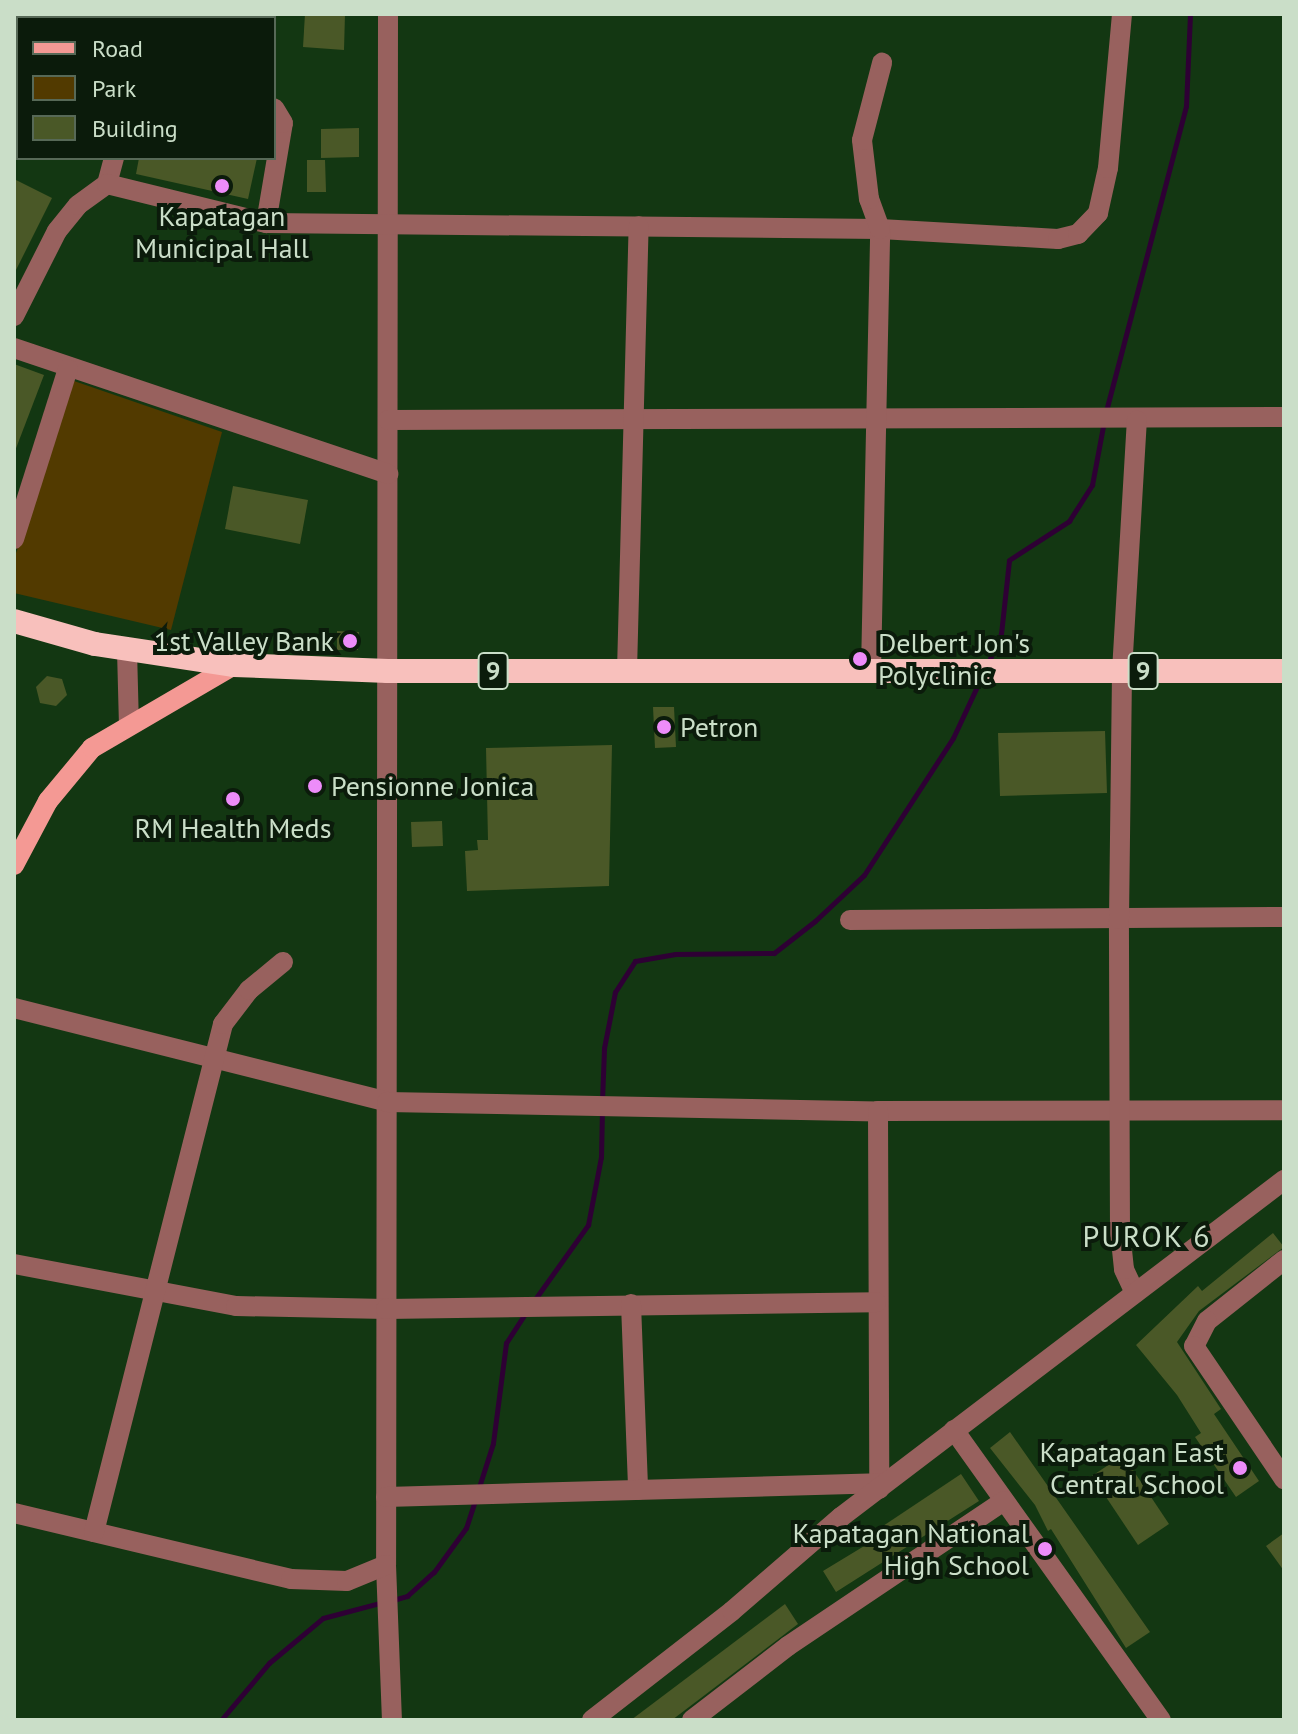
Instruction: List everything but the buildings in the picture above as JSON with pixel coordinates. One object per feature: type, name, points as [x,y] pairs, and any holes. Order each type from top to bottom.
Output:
[{"type":"highway","name":"9","points":[[14,621],[127,650],[234,665],[388,671],[1284,671]]},
{"type":"main road","points":[[14,865],[67,774],[129,724],[234,665]]},
{"type":"street","points":[[388,14],[386,1574],[392,1720]]},
{"type":"street","points":[[107,184],[266,223],[880,229],[1058,239],[1090,226],[1108,168],[1122,14]]},
{"type":"street","points":[[871,670],[880,229],[869,199],[862,140],[882,63]]},
{"type":"street","points":[[266,223],[283,123],[276,111]]},
{"type":"street","points":[[14,316],[57,231],[78,205],[107,184],[113,160]]},
{"type":"street","points":[[627,671],[639,226]]},
{"type":"street","points":[[14,348],[68,369],[388,474]]},
{"type":"street","points":[[14,539],[68,369]]},
{"type":"street","points":[[388,420],[878,417],[1096,421],[1284,417]]},
{"type":"street","points":[[1132,420],[1122,671],[1119,919],[1121,1255],[1135,1293]]},
{"type":"street","points":[[127,650],[129,724]]},
{"type":"street","points":[[850,920],[1284,917]]},
{"type":"street","points":[[94,1532],[229,1013],[283,962]]},
{"type":"street","points":[[14,1008],[215,1062],[387,1102],[878,1111],[1284,1110]]},
{"type":"street","points":[[878,1111],[878,1486]]},
{"type":"street","points":[[592,1720],[878,1486],[1284,1180]]},
{"type":"street","points":[[1284,1260],[1207,1321],[1194,1346],[1284,1479]]},
{"type":"street","points":[[14,1264],[236,1306],[386,1309],[500,1304],[876,1302]]},
{"type":"street","points":[[631,1304],[638,1490]]},
{"type":"street","points":[[954,1430],[1161,1720]]},
{"type":"street","points":[[386,1497],[878,1486]]},
{"type":"street","points":[[692,1720],[788,1646],[1004,1501]]},
{"type":"street","points":[[14,1513],[291,1579],[347,1581],[386,1574]]},
{"type":"green space","points":[[74,381],[222,432],[171,630],[14,593],[14,559]]},
{"type":"waterway","points":[[1106,411],[1186,106],[1190,14]]},
{"type":"waterway","points":[[988,663],[1001,634],[1009,560],[1069,521],[1092,485],[1104,421]]},
{"type":"waterway","points":[[602,1101],[604,1048],[615,992],[635,961],[675,954],[774,953],[815,921],[864,875],[953,738],[980,680]]},
{"type":"waterway","points":[[533,1302],[588,1225],[601,1157],[602,1111]]},
{"type":"waterway","points":[[479,1487],[493,1443],[506,1343],[525,1314]]},
{"type":"waterway","points":[[393,1600],[407,1596],[434,1572],[466,1528],[475,1501]]},
{"type":"waterway","points":[[221,1720],[269,1663],[323,1618],[383,1602]]},
{"type":"place","name":"Kapatagan Municipal Hall","points":[[222,186]]},
{"type":"place","name":"1st Valley Bank","points":[[350,641]]},
{"type":"place","name":"Delbert Jon's Polyclinic","points":[[860,659]]},
{"type":"place","name":"Petron","points":[[664,727]]},
{"type":"place","name":"Pensionne Jonica","points":[[315,786]]},
{"type":"place","name":"RM Health Meds","points":[[233,799]]},
{"type":"place","name":"Kapatagan East Central School","points":[[1240,1468]]},
{"type":"place","name":"Kapatagan National High School","points":[[1045,1549]]},
{"type":"district","name":"PUROK 6","points":[[1147,1236]]}]
